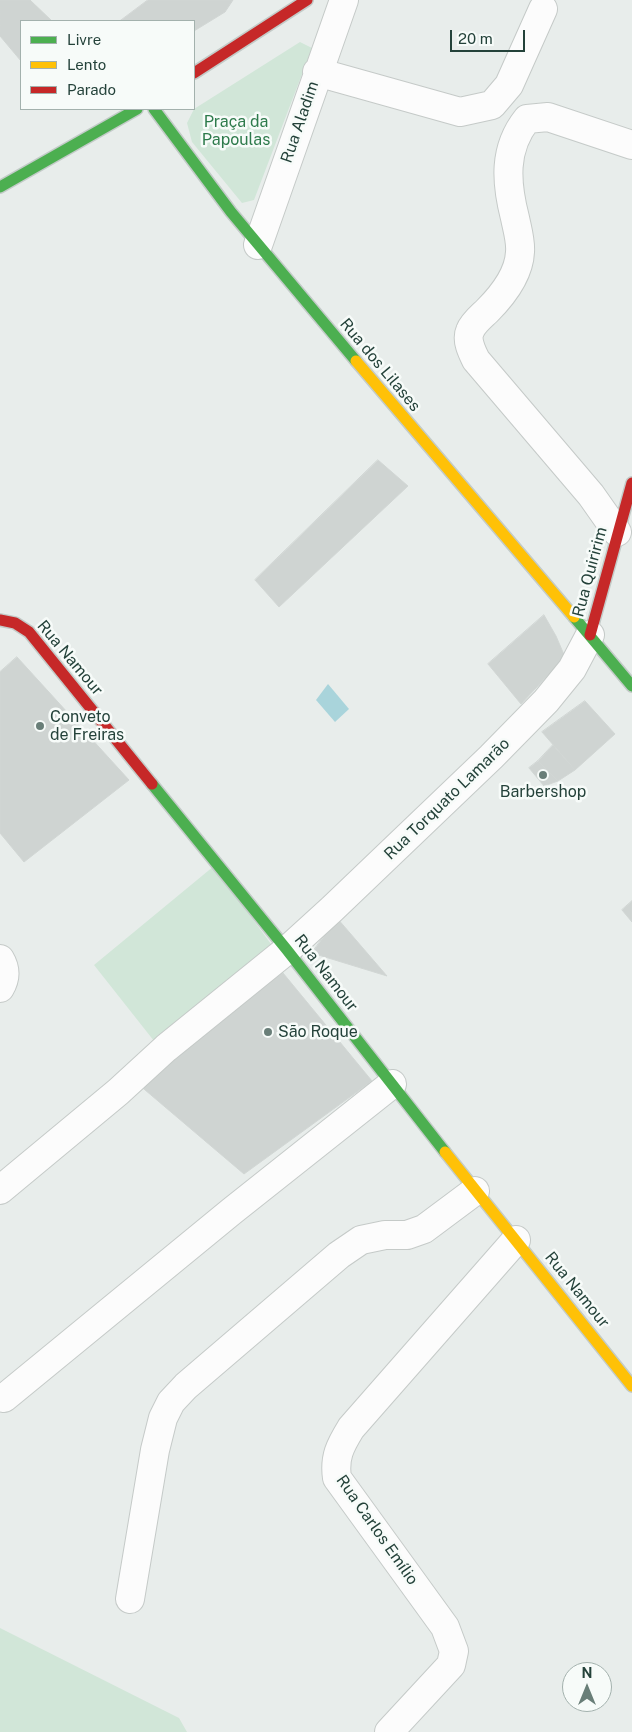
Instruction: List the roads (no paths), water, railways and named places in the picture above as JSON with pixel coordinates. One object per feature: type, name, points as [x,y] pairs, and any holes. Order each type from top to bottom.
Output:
[{"type":"street","name":"Rua Aladim","points":[[258,245],[317,72],[344,0]]},
{"type":"street","points":[[195,72],[290,4]]},
{"type":"street","points":[[317,72],[460,112],[492,105],[509,84],[543,9]]},
{"type":"street","points":[[0,188],[136,110]]},
{"type":"street","name":"Rua dos Lilases","points":[[155,110],[258,245],[502,534],[590,635]]},
{"type":"street","points":[[621,541],[591,495],[476,360],[470,345],[470,331],[476,322],[503,296],[515,272],[520,251],[508,192],[507,174],[510,155],[521,127],[527,119],[548,117],[632,145]]},
{"type":"street","name":"Rua Quiririm","points":[[632,483],[621,541],[590,635],[632,686]]},
{"type":"street","name":"Rua Namour","points":[[0,620],[16,623],[29,632],[287,950],[475,1191],[632,1386]]},
{"type":"street","name":"Rua Torquato Lamarão","points":[[0,1190],[118,1092],[166,1048],[287,950],[332,909],[491,758],[546,701],[572,669],[590,635]]},
{"type":"street","points":[[0,959],[5,970],[5,980],[0,988]]},
{"type":"street","points":[[4,1398],[232,1211],[392,1084]]},
{"type":"street","points":[[130,1599],[155,1450],[163,1418],[171,1402],[193,1380],[339,1255],[361,1240],[385,1235],[407,1235],[424,1229],[475,1191]]},
{"type":"street","name":"Rua Carlos Emílio","points":[[391,1731],[451,1666],[454,1651],[445,1627],[337,1478],[335,1465],[340,1446],[351,1428],[516,1240]]},
{"type":"water","points":[[328,684],[349,709],[335,722],[316,700]]},
{"type":"place","name":"Conveto de Freiras","points":[[40,726]]},
{"type":"place","name":"Barbershop","points":[[543,775]]},
{"type":"place","name":"São Roque","points":[[268,1032]]},
{"type":"park label","name":"Praça da Papoulas","points":[[236,131]]}]
